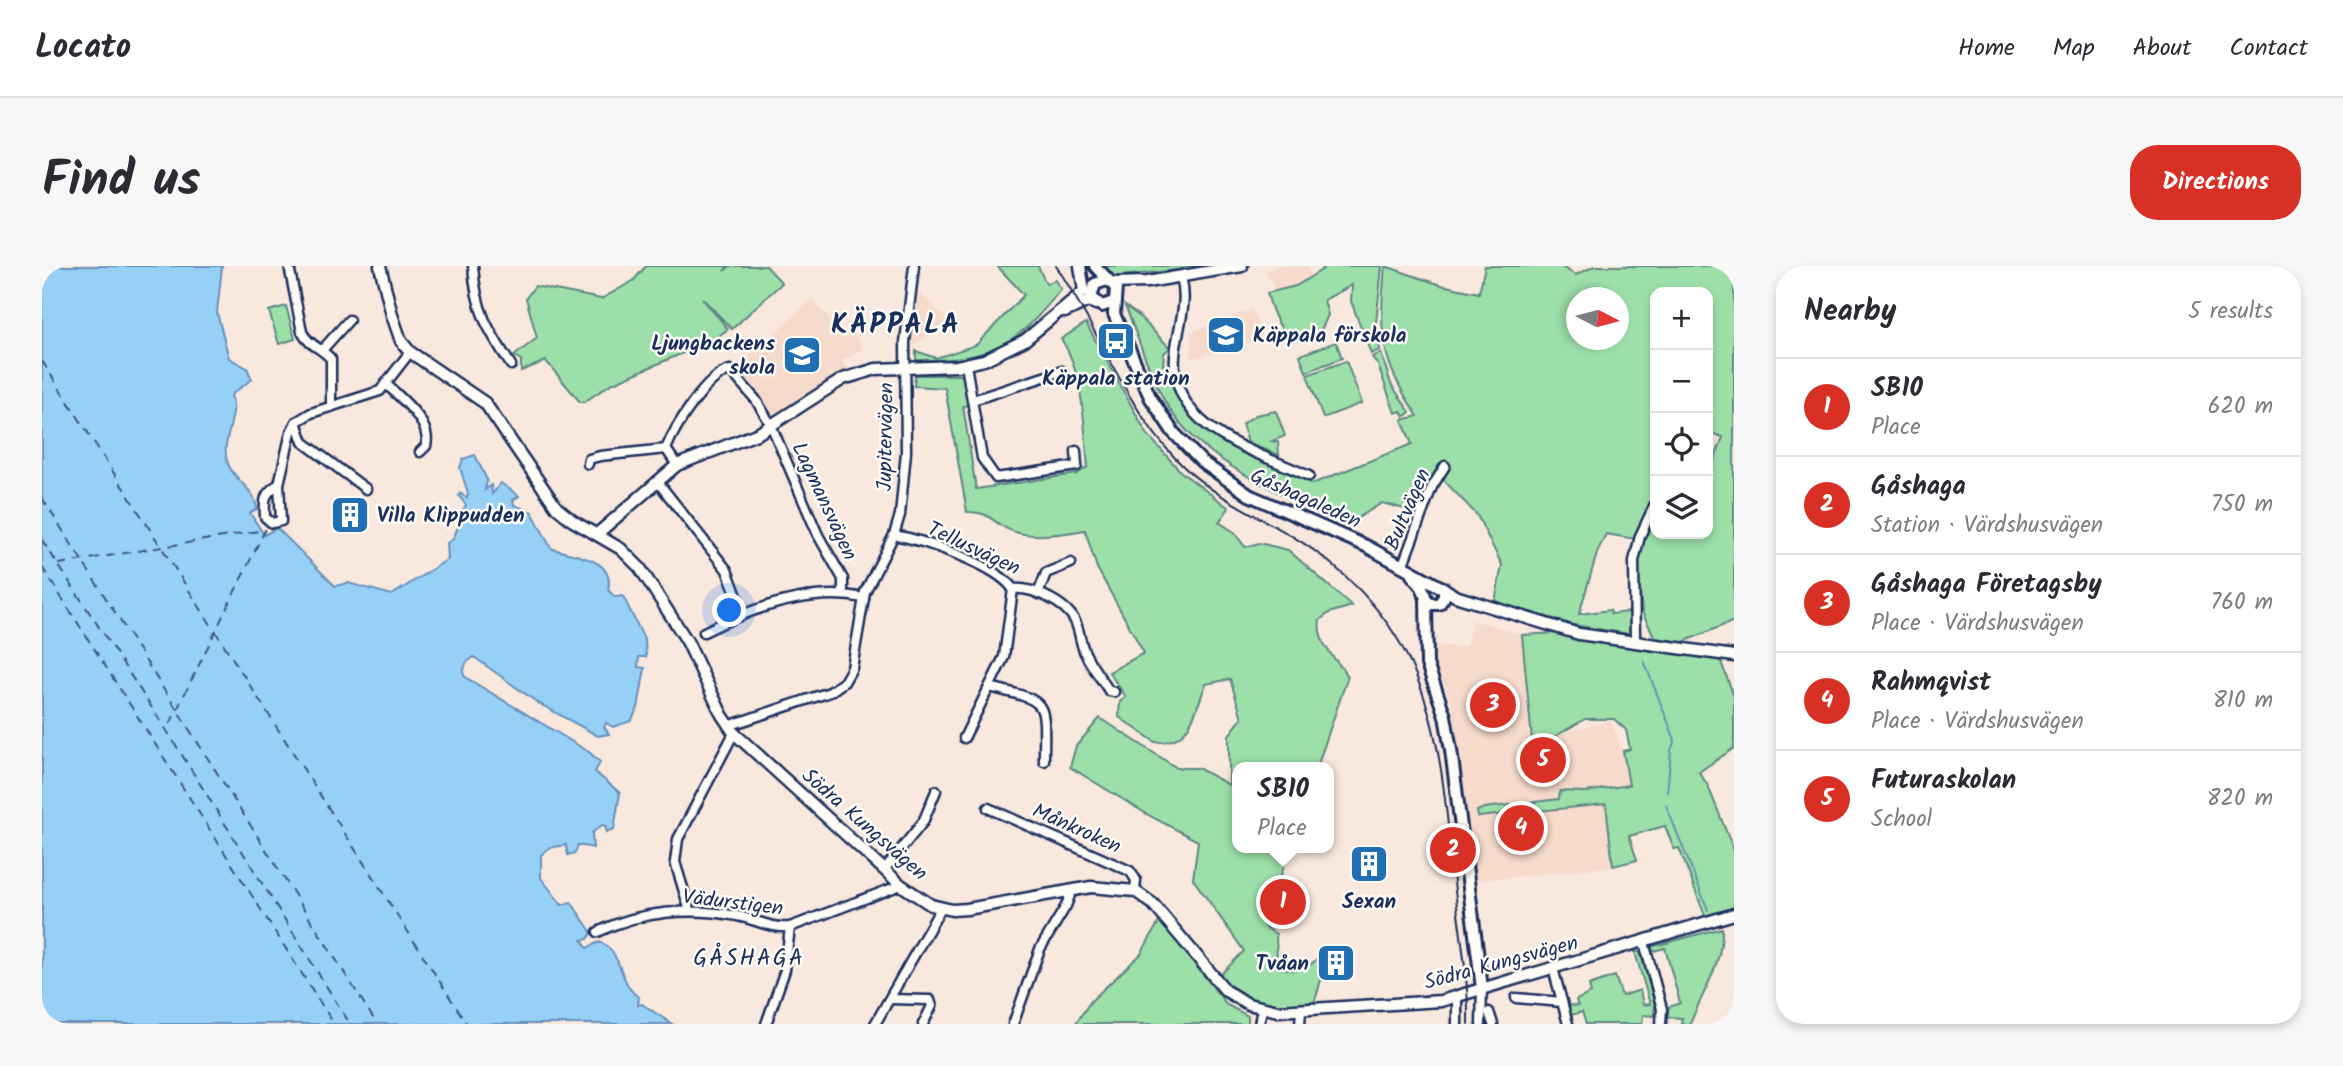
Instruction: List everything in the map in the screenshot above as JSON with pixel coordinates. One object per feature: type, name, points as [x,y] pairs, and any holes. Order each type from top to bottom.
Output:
[{"type":"main road","name":"Gåshagaleden","points":[[1088,266],[1091,297],[1127,346]]},
{"type":"main road","name":"Gåshagaleden","points":[[1095,266],[1110,282],[1116,299],[1114,314],[1161,416],[1185,446],[1212,471],[1271,506],[1366,546],[1438,585]]},
{"type":"main road","points":[[1089,289],[1110,282]]},
{"type":"main road","points":[[1098,305],[1107,306],[1116,299]]},
{"type":"main road","name":"Gåshagaleden","points":[[1405,569],[1419,582],[1425,598]]},
{"type":"main road","points":[[1426,635],[1445,595],[1438,585],[1427,587],[1425,598],[1426,635],[1427,664],[1445,716],[1451,750],[1482,988]]},
{"type":"main road","points":[[1425,598],[1439,603]]},
{"type":"street","points":[[289,266],[302,332],[307,341],[323,349],[333,364],[331,407]]},
{"type":"street","name":"Södra Kungsvägen","points":[[380,266],[401,341],[410,352],[485,403],[557,508],[573,522],[621,549],[657,593],[687,641],[731,730],[901,886],[922,900],[941,908],[979,907],[1072,890],[1104,887],[1135,891],[1153,904],[1226,991],[1241,1002],[1262,1009],[1301,1011],[1424,1004],[1457,997],[1734,914]]},
{"type":"street","points":[[473,266],[475,298],[511,365]]},
{"type":"street","name":"Jupitervägen","points":[[731,730],[814,699],[844,682],[856,654],[864,598],[872,573],[894,535],[904,486],[904,368],[914,266]]},
{"type":"street","points":[[597,534],[677,465],[750,437],[853,375],[876,369],[967,365],[1012,348],[1089,289],[1080,266]]},
{"type":"street","points":[[1110,282],[1147,282],[1242,266]]},
{"type":"street","points":[[1181,277],[1185,298],[1175,369],[1180,390],[1190,408],[1218,434],[1308,476]]},
{"type":"street","points":[[1116,299],[1147,282]]},
{"type":"street","points":[[1058,314],[1088,301],[1098,305]]},
{"type":"street","points":[[323,349],[349,320]]},
{"type":"street","points":[[279,484],[291,432],[296,422],[311,413],[375,395],[387,385],[410,352]]},
{"type":"street","points":[[967,365],[982,458],[996,478],[1077,466],[1076,451]]},
{"type":"street","name":"Lagmansvägen","points":[[666,449],[682,415],[727,369],[749,390],[771,425],[818,535],[843,579],[844,594]]},
{"type":"street","points":[[973,400],[1062,371]]},
{"type":"street","points":[[387,385],[420,420],[427,434],[426,446],[420,452]]},
{"type":"street","points":[[296,422],[303,442],[366,489]]},
{"type":"street","points":[[588,464],[590,459],[600,456],[666,449],[677,465]]},
{"type":"street","name":"Bultvägen","points":[[1405,569],[1432,487],[1446,466]]},
{"type":"street","points":[[657,481],[727,570],[744,614]]},
{"type":"street","points":[[1635,640],[1634,561],[1640,536],[1650,515]]},
{"type":"street","name":"Tellusvägen","points":[[894,535],[930,542],[1003,579],[1013,589],[1022,588],[1065,608],[1072,617],[1086,655],[1109,691],[1114,692]]},
{"type":"street","name":"Tellusvägen","points":[[1038,594],[1046,573],[1071,564]]},
{"type":"street","name":"Gåshagaleden","points":[[1438,585],[1452,594],[1495,609],[1579,634],[1734,656]]},
{"type":"street","points":[[964,738],[1004,657],[1013,589]]},
{"type":"street","points":[[704,632],[782,601],[844,594],[864,598]]},
{"type":"street","points":[[1439,603],[1495,609]]},
{"type":"street","points":[[989,687],[1033,697],[1041,703],[1044,711],[1044,761]]},
{"type":"street","points":[[690,911],[675,862],[678,839],[731,730]]},
{"type":"street","points":[[884,870],[923,822],[936,791]]},
{"type":"street","name":"Månkroken","points":[[988,808],[1130,872],[1136,880],[1135,891]]},
{"type":"street","name":"Vädurstigen","points":[[598,932],[653,916],[690,911],[738,916],[776,927],[790,927],[901,886]]},
{"type":"street","points":[[1013,1024],[1040,949],[1066,906],[1072,890]]},
{"type":"street","points":[[875,1024],[941,908]]},
{"type":"street","points":[[766,1024],[785,970],[790,927]]},
{"type":"street","points":[[1644,942],[1662,1009],[1661,1024]]},
{"type":"street","points":[[1553,968],[1568,1024]]},
{"type":"street","points":[[1481,1024],[1482,988]]},
{"type":"street","points":[[1457,997],[1457,1024]]},
{"type":"street","points":[[1516,998],[1562,1002]]},
{"type":"street","points":[[890,999],[930,1000],[932,1006],[923,1024]]},
{"type":"street","points":[[1259,1024],[1262,1009]]},
{"type":"street","points":[[1300,1024],[1301,1011]]},
{"type":"street","points":[[1489,1012],[1493,1024]]},
{"type":"shaded area","points":[[1278,266],[1307,266],[1314,282],[1280,301],[1266,271]]},
{"type":"shaded area","points":[[915,289],[951,323],[912,346]]},
{"type":"shaded area","name":"Ljungbackens skola","points":[[812,299],[840,330],[854,334],[863,348],[842,361],[850,372],[834,377],[773,418],[738,367]]},
{"type":"shaded area","name":"Käppala förskola","points":[[1252,309],[1262,338],[1191,359],[1192,332]]},
{"type":"shaded area","points":[[1473,620],[1522,635],[1532,740],[1611,721],[1631,771],[1643,788],[1606,804],[1613,866],[1475,881],[1452,702],[1436,668],[1433,645],[1466,647]]},
{"type":"green space","points":[[646,266],[728,266],[724,271],[730,266],[766,266],[782,283],[732,329],[702,298],[728,329],[711,341],[611,384],[584,402],[580,402],[546,361],[521,371],[521,360],[514,356],[537,338],[526,298],[535,286],[601,299],[633,281]]},
{"type":"green space","points":[[997,266],[1038,266],[1046,284],[1055,280],[1061,289],[1030,324],[999,347],[964,358],[916,360],[916,351],[936,358],[976,345],[1024,295]]},
{"type":"green space","points":[[1105,266],[1213,266],[1114,276]]},
{"type":"green space","points":[[1321,266],[1382,266],[1376,323],[1380,350],[1371,354],[1351,301],[1352,285],[1324,300],[1328,315],[1317,339],[1297,340],[1289,336],[1277,322],[1267,293],[1296,286],[1323,269]]},
{"type":"green space","points":[[1385,266],[1441,285],[1479,293],[1485,266],[1560,266],[1576,275],[1594,266],[1734,266],[1734,621],[1683,642],[1655,638],[1642,612],[1638,571],[1631,560],[1636,539],[1606,534],[1598,550],[1579,614],[1610,610],[1611,614],[1628,612],[1632,616],[1629,634],[1574,625],[1495,602],[1502,565],[1477,515],[1436,472],[1416,512],[1382,503],[1348,524],[1274,490],[1224,461],[1182,426],[1155,381],[1125,306],[1139,316],[1170,348],[1164,353],[1163,365],[1171,369],[1179,396],[1191,417],[1226,443],[1291,471],[1312,484],[1412,444],[1402,420],[1418,416],[1389,362],[1382,309]]},
{"type":"green space","points":[[286,306],[295,339],[279,344],[269,311]]},
{"type":"green space","points":[[1086,323],[1147,434],[1181,472],[1229,508],[1219,522],[1234,532],[1245,547],[1259,543],[1288,550],[1352,606],[1329,613],[1320,620],[1324,644],[1348,676],[1319,762],[1232,762],[1232,853],[1288,853],[1264,926],[1276,934],[1277,967],[1302,969],[1330,949],[1314,1004],[1287,1006],[1262,1003],[1239,994],[1229,986],[1219,976],[1244,951],[1193,879],[1198,841],[1150,816],[1070,767],[1076,746],[1100,718],[1177,768],[1198,768],[1229,785],[1229,735],[1242,718],[1230,679],[1206,684],[1190,725],[1177,738],[1167,742],[1155,742],[1119,717],[1120,702],[1126,697],[1109,672],[1144,653],[1097,568],[1085,530],[1043,535],[1021,534],[1011,531],[984,514],[967,512],[945,388],[914,386],[915,375],[963,375],[969,405],[963,406],[976,489],[1077,474],[1088,467],[1084,418],[1079,384],[1069,353],[1061,339]]},
{"type":"green space","points":[[1336,342],[1342,358],[1306,372],[1300,355]]},
{"type":"green space","points":[[1381,353],[1391,384],[1410,412],[1404,417],[1401,411],[1395,413],[1378,365],[1372,357]]},
{"type":"green space","points":[[1346,361],[1362,403],[1323,418],[1307,375]]},
{"type":"green space","points":[[1276,411],[1285,436],[1272,441],[1278,442],[1279,455],[1248,442],[1242,424],[1256,415]]},
{"type":"green space","points":[[1557,633],[1720,659],[1734,697],[1734,748],[1699,772],[1708,786],[1734,851],[1734,912],[1706,918],[1679,848],[1674,849],[1665,826],[1629,836],[1637,860],[1613,866],[1606,804],[1478,817],[1477,811],[1484,808],[1559,799],[1560,791],[1586,792],[1629,785],[1623,751],[1630,749],[1626,730],[1614,719],[1585,719],[1552,738],[1541,742],[1532,740],[1522,635]]},
{"type":"green space","points":[[1160,920],[1227,1005],[1248,1016],[1248,1024],[1075,1024],[1091,1001],[1141,954]]},
{"type":"green space","points":[[1722,928],[1716,965],[1690,1024],[1681,1024],[1682,1018],[1667,1017],[1669,1007],[1680,1003],[1665,948],[1653,951],[1651,947]]},
{"type":"green space","points":[[1635,952],[1640,952],[1655,1005],[1654,1016],[1643,1015],[1642,1024],[1586,1024],[1582,1012],[1571,1015],[1566,1005],[1578,1006],[1576,1000],[1591,993],[1589,985],[1615,976],[1622,996],[1640,990],[1643,1005],[1650,1004]]},
{"type":"water","points":[[42,266],[222,266],[217,313],[229,358],[247,368],[252,379],[231,395],[233,411],[226,446],[228,464],[253,496],[257,509],[250,513],[264,535],[277,528],[335,586],[348,583],[392,595],[448,559],[447,543],[453,539],[460,522],[458,519],[466,505],[459,496],[460,493],[467,498],[468,493],[460,468],[463,459],[475,455],[487,480],[485,490],[491,485],[492,494],[501,483],[519,496],[513,500],[514,505],[532,512],[551,548],[590,559],[605,570],[609,579],[608,590],[615,597],[623,596],[645,641],[646,657],[639,657],[638,667],[645,668],[638,708],[631,721],[613,727],[606,723],[604,727],[609,734],[598,736],[538,703],[474,657],[466,663],[463,673],[465,677],[589,752],[600,762],[595,772],[620,793],[614,829],[606,832],[606,826],[602,825],[592,833],[593,848],[578,845],[575,853],[568,855],[566,845],[549,848],[541,855],[541,878],[562,905],[571,902],[592,933],[588,939],[582,940],[587,948],[599,942],[613,952],[628,985],[639,997],[638,1005],[642,1004],[672,1024],[56,1024],[42,1015]]},
{"type":"waterway","points":[[1644,661],[1675,740],[1671,750],[1667,793]]},
{"type":"waterway","points":[[1666,805],[1708,910]]},
{"type":"ferry route","points":[[42,361],[467,1024]]},
{"type":"ferry route","points":[[42,498],[377,1024]]},
{"type":"ferry route","points":[[59,564],[265,530],[167,730]]},
{"type":"ferry route","points":[[42,540],[167,731],[350,1024]]},
{"type":"ferry route","points":[[42,567],[334,1024]]},
{"type":"tram line","points":[[1056,266],[1126,390],[1157,437],[1176,459],[1193,475],[1231,502],[1291,536],[1329,562],[1365,596],[1393,631],[1413,668],[1437,747],[1465,971],[1468,1024]]},
{"type":"place","name":"Käppala förskola","points":[[1226,335]]},
{"type":"place","name":"Käppala station","points":[[1116,341]]},
{"type":"place","name":"Ljungbackens skola","points":[[802,355]]},
{"type":"place","name":"Villa Klippudden","points":[[350,515]]},
{"type":"place","name":"Gåshaga Företagsby","points":[[1493,705]]},
{"type":"place","name":"Futuraskolan","points":[[1543,760]]},
{"type":"place","name":"Rahmqvist","points":[[1521,828]]},
{"type":"place","name":"Gåshaga","points":[[1453,850]]},
{"type":"place","name":"Sexan","points":[[1369,864]]},
{"type":"place","name":"SB10","points":[[1283,902]]},
{"type":"place","name":"Tvåan","points":[[1336,963]]},
{"type":"district","name":"KÄPPALA","points":[[896,323]]},
{"type":"district","name":"GÅSHAGA","points":[[749,957]]}]
